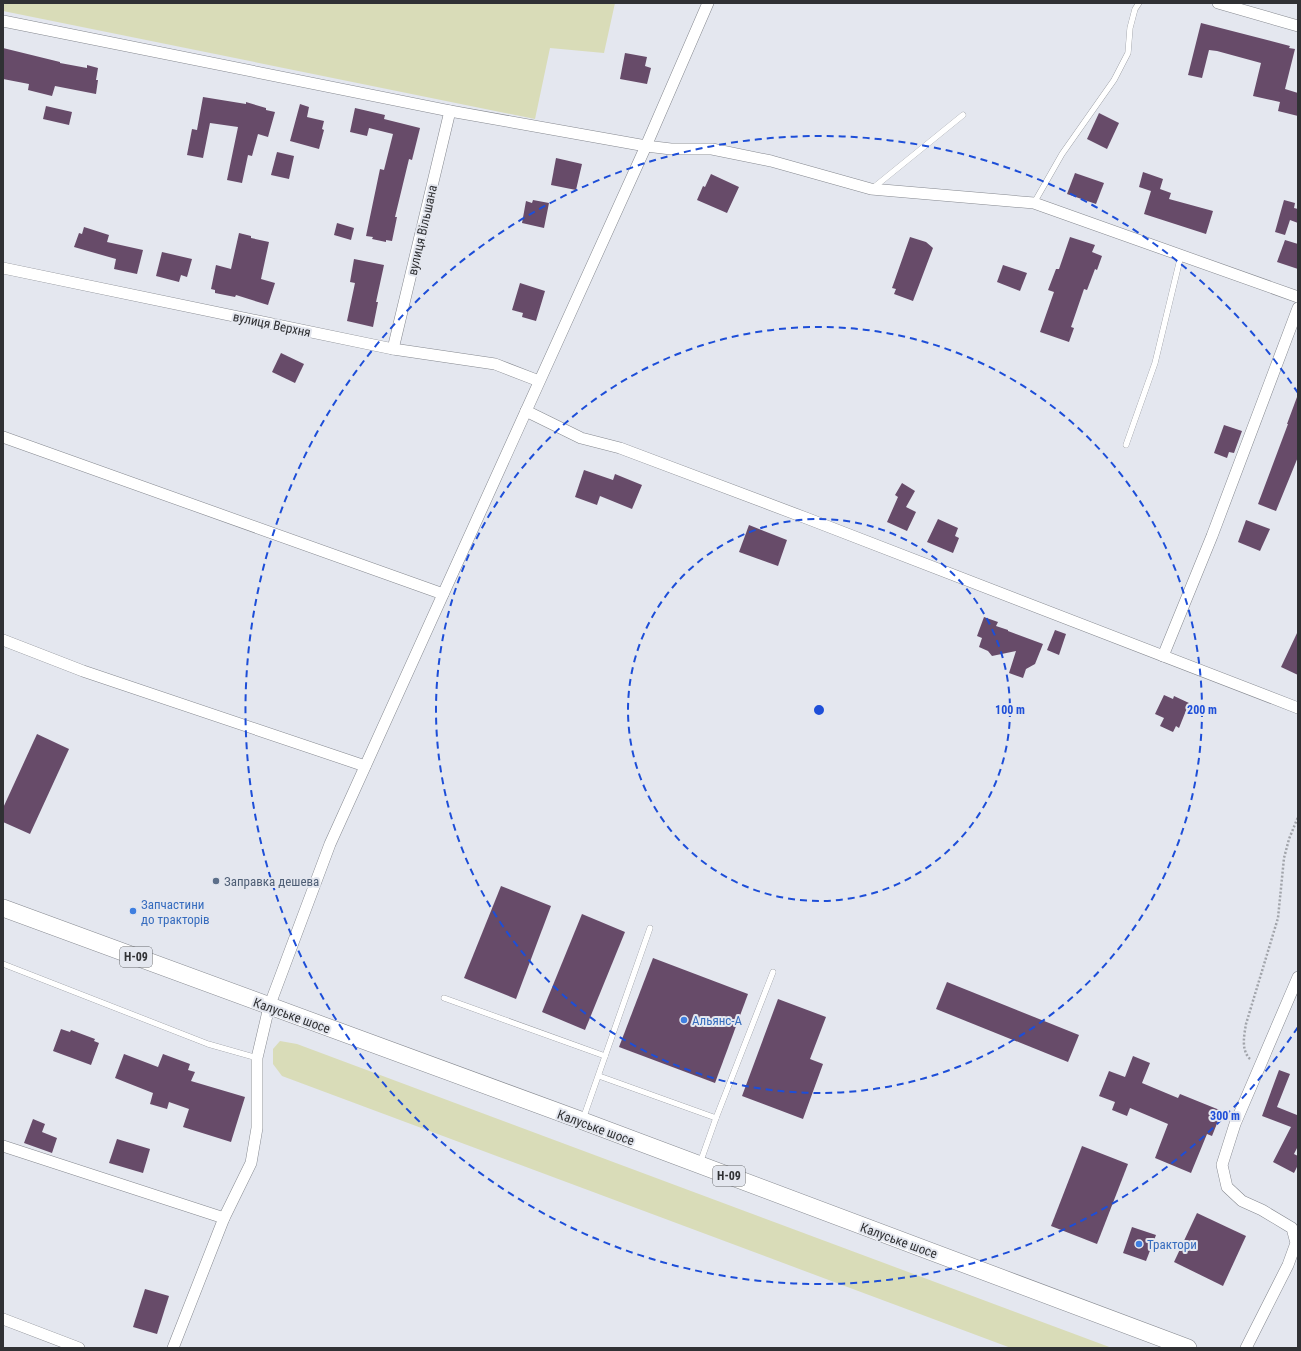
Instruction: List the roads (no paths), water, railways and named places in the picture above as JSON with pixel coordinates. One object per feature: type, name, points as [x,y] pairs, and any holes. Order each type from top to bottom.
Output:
[{"type":"main road","name":"Калуське шосе","points":[[3,908],[269,1007],[583,1121],[1188,1348]]},
{"type":"street","points":[[173,1348],[224,1218],[251,1163],[257,1128],[257,1058],[269,1007],[330,844],[646,146],[708,3]]},
{"type":"street","points":[[1218,3],[1298,26]]},
{"type":"street","points":[[3,21],[450,111],[646,146],[671,149],[712,149],[771,161],[871,189],[1034,202],[1298,297]]},
{"type":"street","name":"вулиця Вільшана","points":[[393,349],[450,111]]},
{"type":"street","name":"вулиця Верхня","points":[[3,268],[393,349],[495,364],[539,381]]},
{"type":"street","points":[[1163,656],[1212,536],[1298,308]]},
{"type":"street","points":[[526,411],[581,438],[620,448],[643,456],[1298,708]]},
{"type":"street","points":[[3,437],[443,594]]},
{"type":"street","points":[[3,640],[83,671],[365,766]]},
{"type":"street","points":[[1246,1348],[1288,1265],[1296,1243],[1292,1228],[1262,1210],[1242,1201],[1227,1186],[1222,1165],[1235,1124],[1298,978]]},
{"type":"street","points":[[3,1146],[224,1218]]},
{"type":"street","points":[[3,1319],[79,1348]]},
{"type":"lane","points":[[1034,202],[1062,154],[1114,80],[1128,53],[1130,28],[1135,9],[1139,3]]},
{"type":"lane","points":[[871,189],[963,115]]},
{"type":"lane","points":[[1126,445],[1155,363],[1181,255]]},
{"type":"lane","points":[[583,1121],[650,928]]},
{"type":"lane","points":[[3,964],[208,1044],[257,1058]]},
{"type":"lane","points":[[699,1165],[773,972]]},
{"type":"lane","points":[[444,998],[605,1056]]},
{"type":"lane","points":[[599,1076],[716,1118]]},
{"type":"place","name":"Заправка дешева","points":[[216,881]]},
{"type":"place","name":"Запчастини до тракторів","points":[[133,911]]},
{"type":"place","name":"Альянс-А","points":[[684,1020]]},
{"type":"place","name":"Трактори","points":[[1139,1244]]}]
